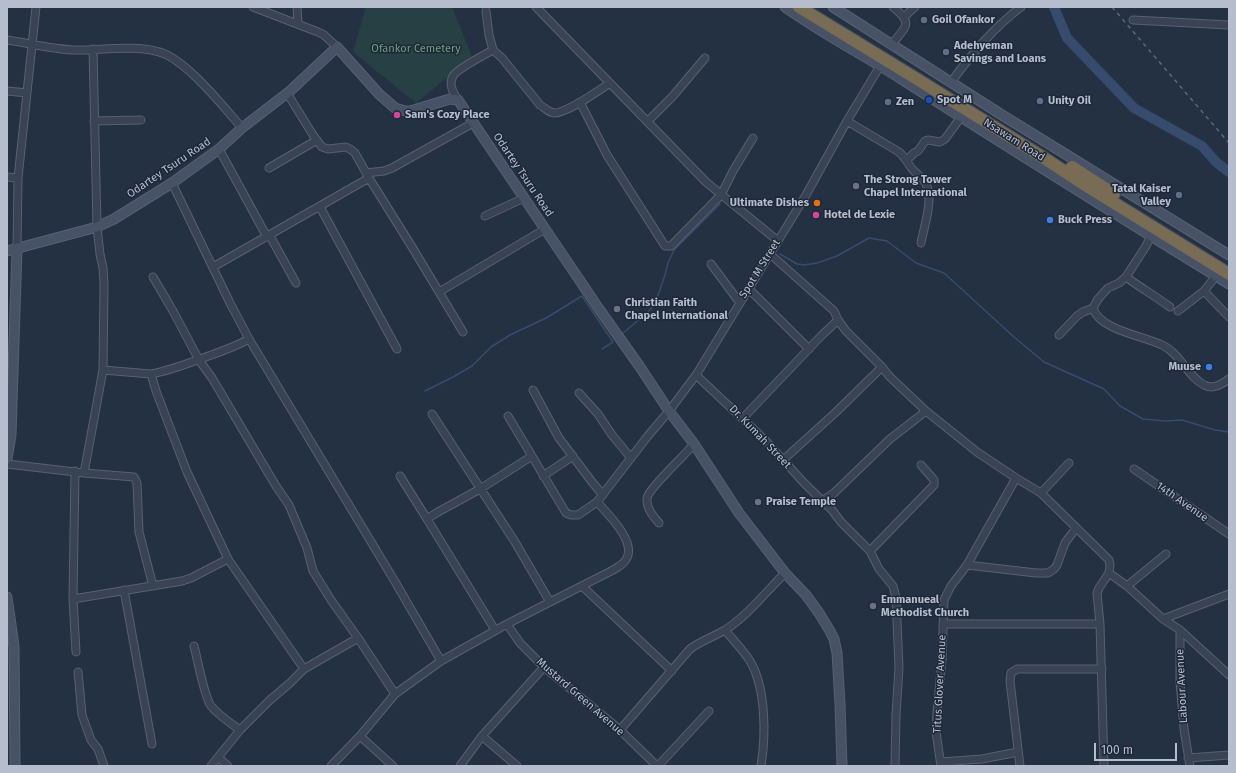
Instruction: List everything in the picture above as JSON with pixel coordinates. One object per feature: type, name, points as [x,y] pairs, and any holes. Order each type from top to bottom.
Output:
[{"type":"highway","name":"Nsawam Road","points":[[799,7],[1229,274]]},
{"type":"highway","name":"Nsawam Road","points":[[814,7],[1229,265]]},
{"type":"street","points":[[7,459],[11,435],[18,178],[36,7]]},
{"type":"street","points":[[253,7],[324,35],[338,47],[379,94],[395,108],[410,111],[450,99],[458,100]]},
{"type":"street","points":[[297,7],[298,24]]},
{"type":"street","points":[[536,7],[706,182],[778,241]]},
{"type":"street","points":[[785,7],[806,22],[880,66],[1229,284]]},
{"type":"street","points":[[833,7],[1229,255]]},
{"type":"street","points":[[892,44],[906,27],[904,17],[893,7]]},
{"type":"street","points":[[904,17],[915,7]]},
{"type":"street","points":[[951,82],[981,44],[1021,7]]},
{"type":"street","points":[[486,11],[489,35],[493,50],[502,58],[540,105],[548,111],[555,113],[567,109],[610,83]]},
{"type":"street","points":[[1133,20],[1229,25]]},
{"type":"street","points":[[7,40],[73,50],[116,48],[148,50],[174,58],[192,73],[242,128]]},
{"type":"street","name":"Odartey Tsuru Road","points":[[7,251],[97,226],[114,219],[172,183],[219,149],[242,128],[287,93],[338,47]]},
{"type":"street","points":[[84,473],[103,370],[104,279],[97,226],[93,49]]},
{"type":"street","points":[[458,100],[452,91],[451,84],[453,76],[460,70],[493,50]]},
{"type":"street","points":[[648,121],[673,96],[705,58]]},
{"type":"street","name":"Spot M Street","points":[[544,476],[566,513],[571,515],[578,514],[597,502],[603,495],[696,374],[806,195],[847,121],[880,66]]},
{"type":"street","points":[[7,91],[27,94]]},
{"type":"street","points":[[287,93],[322,147],[342,147],[350,149],[354,153],[463,332]]},
{"type":"street","name":"Odartey Tsuru Road","points":[[458,100],[726,493],[754,533],[785,573],[806,595],[819,613],[834,639],[837,653],[842,766]]},
{"type":"street","points":[[580,102],[607,155],[665,246],[671,246],[721,195],[733,171],[753,138]]},
{"type":"street","points":[[907,160],[918,151],[925,141],[940,142],[945,139],[961,118]]},
{"type":"street","points":[[94,121],[141,120]]},
{"type":"street","points":[[847,121],[903,155],[912,168],[926,183],[929,191],[929,200],[921,243]]},
{"type":"street","points":[[213,267],[268,237],[367,176],[392,168],[473,123]]},
{"type":"street","points":[[269,168],[317,140]]},
{"type":"street","points":[[219,149],[268,237],[296,283]]},
{"type":"street","points":[[7,176],[18,178]]},
{"type":"street","points":[[172,183],[249,339],[441,661]]},
{"type":"street","points":[[485,216],[524,198]]},
{"type":"street","points":[[320,206],[397,349]]},
{"type":"street","points":[[439,292],[545,229]]},
{"type":"street","points":[[1058,335],[1077,316],[1093,308],[1098,299],[1108,288],[1119,283],[1126,277],[1151,236]]},
{"type":"street","points":[[770,254],[834,311],[838,320],[846,331],[889,376],[926,410],[978,452],[1040,493],[1109,560],[1109,573],[1097,593],[1102,669],[1104,766]]},
{"type":"street","points":[[710,264],[740,303]]},
{"type":"street","points":[[1178,311],[1204,291],[1216,276]]},
{"type":"street","points":[[153,277],[173,310],[199,360],[212,378],[276,486],[289,505],[307,548],[313,571],[395,694]]},
{"type":"street","points":[[1126,277],[1170,307]]},
{"type":"street","points":[[749,288],[809,349]]},
{"type":"street","points":[[1204,291],[1229,317]]},
{"type":"street","points":[[1093,308],[1099,317],[1111,326],[1138,337],[1159,343],[1170,349],[1194,378],[1204,386],[1216,387],[1229,379]]},
{"type":"street","points":[[742,418],[826,330],[838,320]]},
{"type":"street","points":[[103,370],[152,374],[167,371],[237,346],[249,339]]},
{"type":"street","points":[[783,460],[835,413],[882,367]]},
{"type":"street","points":[[152,374],[156,391],[187,472],[228,559],[304,669]]},
{"type":"street","name":"Dr. Kumah Street","points":[[696,374],[742,418],[832,510],[841,522],[870,551],[879,569],[893,586],[896,598],[899,667],[895,766]]},
{"type":"street","points":[[533,390],[560,438],[603,495]]},
{"type":"street","points":[[579,393],[598,414],[612,435],[631,458]]},
{"type":"street","points":[[822,501],[834,493],[890,439],[926,410]]},
{"type":"street","points":[[432,414],[515,542],[550,602]]},
{"type":"street","points":[[508,416],[544,476],[573,456]]},
{"type":"street","points":[[659,523],[650,513],[647,498],[662,478],[694,444]]},
{"type":"street","points":[[427,519],[480,489],[532,456]]},
{"type":"street","points":[[1040,493],[1069,463]]},
{"type":"street","points":[[7,464],[84,473],[131,476],[136,479],[139,532],[153,586]]},
{"type":"street","points":[[870,551],[934,485],[934,480],[921,465]]},
{"type":"street","name":"14th Avenue","points":[[1134,469],[1229,534]]},
{"type":"street","points":[[75,471],[73,598],[76,652]]},
{"type":"street","points":[[400,476],[495,630]]},
{"type":"street","name":"Titus Glover Avenue","points":[[941,764],[936,732],[942,660],[944,600],[950,586],[967,565],[1016,478]]},
{"type":"street","points":[[331,766],[360,736],[395,694],[441,661],[495,630],[615,569],[625,561],[629,551],[628,542],[620,529],[597,502]]},
{"type":"street","points":[[967,565],[1048,573],[1057,565],[1065,543],[1076,528]]},
{"type":"street","points":[[1127,586],[1166,554]]},
{"type":"street","points":[[73,598],[176,582],[191,578],[228,559]]},
{"type":"street","points":[[620,730],[683,657],[697,644],[725,630],[746,612],[785,573]]},
{"type":"street","points":[[1109,573],[1127,586],[1163,619],[1180,630],[1229,675]]},
{"type":"street","points":[[582,586],[672,671]]},
{"type":"street","points":[[124,590],[152,744]]},
{"type":"street","points":[[1163,619],[1229,594]]},
{"type":"street","points":[[7,597],[14,646],[14,766]]},
{"type":"street","name":"Mustard Green Avenue","points":[[507,624],[520,643],[544,667],[620,730],[658,766]]},
{"type":"street","points":[[943,624],[1100,624]]},
{"type":"street","points":[[725,630],[750,661],[758,680],[763,710],[763,750],[761,766]]},
{"type":"street","name":"Labour Avenue","points":[[1180,630],[1181,690],[1184,737],[1190,766]]},
{"type":"street","points":[[211,766],[219,758],[240,730],[267,702],[304,669],[358,638]]},
{"type":"street","points":[[194,646],[210,705],[216,712],[240,730]]},
{"type":"street","points":[[460,766],[482,736],[544,667]]},
{"type":"street","points":[[1020,766],[1010,681],[1013,671],[1017,669],[1102,669]]},
{"type":"street","points":[[78,672],[82,715],[90,740],[98,749],[104,766]]},
{"type":"street","points":[[658,766],[709,711]]},
{"type":"street","points":[[360,736],[394,766]]},
{"type":"street","points":[[482,736],[517,766]]},
{"type":"street","points":[[941,764],[982,759],[1018,752]]},
{"type":"street","points":[[1188,758],[1229,755]]},
{"type":"street","points":[[219,758],[228,766]]},
{"type":"green space","name":"Ofankor Cemetery","points":[[366,7],[452,7],[472,57],[416,103],[353,52]]},
{"type":"waterway","points":[[1054,7],[1067,38],[1134,108],[1202,146],[1216,162],[1229,172]]},
{"type":"waterway","points":[[622,334],[648,312],[655,304],[668,263],[674,250],[720,204]]},
{"type":"waterway","points":[[780,254],[797,264],[804,265],[817,263],[837,256],[869,238],[887,241],[916,263],[944,273],[1014,337],[1044,362],[1104,389],[1120,406],[1143,419],[1165,421],[1182,420],[1215,430],[1229,432]]},
{"type":"waterway","points":[[425,391],[472,366],[491,347],[510,335],[546,318],[582,296],[613,342],[602,349]]},
{"type":"railway","points":[[1112,7],[1229,143]]},
{"type":"place","name":"Goil Ofankor","points":[[924,20]]},
{"type":"place","name":"Adehyeman Savings and Loans","points":[[946,52]]},
{"type":"place","name":"Spot M","points":[[929,100]]},
{"type":"place","name":"Unity Oil","points":[[1040,101]]},
{"type":"place","name":"Zen","points":[[888,102]]},
{"type":"place","name":"Sam's Cozy Place","points":[[397,115]]},
{"type":"place","name":"The Strong Tower Chapel International","points":[[856,186]]},
{"type":"place","name":"Tatal Kaiser Valley","points":[[1179,195]]},
{"type":"place","name":"Ultimate Dishes","points":[[817,203]]},
{"type":"place","name":"Hotel de Lexie","points":[[816,215]]},
{"type":"place","name":"Buck Press","points":[[1050,220]]},
{"type":"place","name":"Christian Faith Chapel International","points":[[617,309]]},
{"type":"place","name":"Muuse","points":[[1209,367]]},
{"type":"place","name":"Praise Temple","points":[[758,502]]},
{"type":"place","name":"Emmanueal Methodist Church","points":[[873,606]]}]
